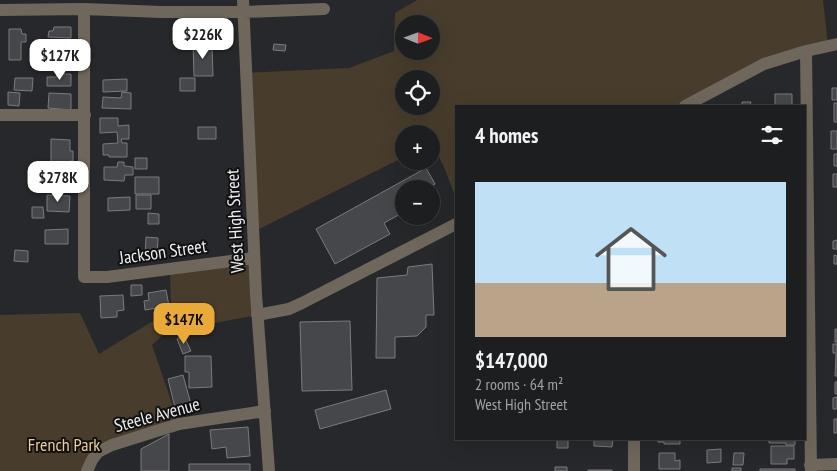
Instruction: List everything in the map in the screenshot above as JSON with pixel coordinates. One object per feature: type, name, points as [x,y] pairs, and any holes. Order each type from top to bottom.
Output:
[{"type":"street","points":[[0,10],[84,9],[161,12],[243,6],[324,9]]},
{"type":"street","name":"West High Street","points":[[243,6],[257,315],[269,471]]},
{"type":"street","points":[[0,115],[85,115],[84,9]]},
{"type":"street","points":[[687,105],[764,64],[837,44]]},
{"type":"street","points":[[806,51],[810,468],[837,464]]},
{"type":"street","name":"Jackson Street","points":[[85,115],[84,277],[107,277],[254,258]]},
{"type":"street","points":[[257,315],[289,309],[455,225]]},
{"type":"street","name":"Steele Avenue","points":[[89,465],[98,452],[112,445],[179,424],[265,411]]},
{"type":"street","points":[[634,440],[634,471]]},
{"type":"green space","points":[[417,0],[823,0],[828,45],[806,51],[687,105],[455,105],[455,195],[440,159],[440,125],[395,125],[395,161],[253,232],[246,73],[349,68],[394,51],[395,13]]},
{"type":"green space","name":"French Park","points":[[254,258],[257,315],[166,332],[152,345],[179,424],[112,445],[87,471],[0,471],[0,315],[80,313],[99,354],[171,310],[170,269]]},
{"type":"building","points":[[54,27],[71,27],[71,38],[48,37],[49,31],[53,31]]},
{"type":"building","points":[[9,29],[21,29],[22,34],[26,34],[26,42],[21,42],[21,60],[9,60]]},
{"type":"building","points":[[193,44],[212,44],[213,76],[194,76]]},
{"type":"building","points":[[274,44],[286,45],[285,51],[273,50]]},
{"type":"building","points":[[47,46],[71,46],[71,59],[47,60]]},
{"type":"building","points":[[57,74],[71,74],[71,86],[47,86],[47,77],[57,77]]},
{"type":"building","points":[[15,78],[33,78],[32,91],[14,90]]},
{"type":"building","points":[[180,78],[195,78],[195,91],[180,91]]},
{"type":"building","points":[[127,79],[127,91],[103,92],[103,80]]},
{"type":"building","points":[[832,88],[837,88],[837,100],[832,100]]},
{"type":"building","points":[[8,92],[20,93],[19,106],[8,105]]},
{"type":"building","points":[[122,92],[131,93],[131,109],[102,108],[103,97],[121,98]]},
{"type":"building","points":[[49,93],[71,94],[71,110],[48,108]]},
{"type":"building","points":[[775,94],[792,94],[792,105],[775,105]]},
{"type":"building","points":[[742,102],[751,102],[750,105],[742,105]]},
{"type":"building","points":[[834,103],[837,103],[837,122],[834,122]]},
{"type":"building","points":[[100,118],[118,118],[118,126],[129,125],[129,139],[121,139],[122,143],[127,143],[127,157],[103,155],[103,144],[118,143],[117,132],[100,133]]},
{"type":"building","points":[[198,127],[216,127],[216,139],[198,139]]},
{"type":"building","points":[[831,131],[837,131],[837,149],[831,149]]},
{"type":"building","points":[[51,139],[70,140],[70,151],[73,151],[73,161],[70,161],[70,173],[51,173]]},
{"type":"building","points":[[834,154],[837,154],[837,166],[834,166]]},
{"type":"building","points":[[135,158],[147,158],[147,169],[135,169]]},
{"type":"building","points":[[118,162],[124,162],[124,166],[133,167],[133,175],[125,175],[124,181],[104,180],[104,167],[117,167]]},
{"type":"building","points":[[422,170],[427,170],[433,180],[404,180]]},
{"type":"building","points":[[833,174],[837,174],[837,187],[833,187]]},
{"type":"building","points":[[52,176],[70,177],[69,190],[51,190]]},
{"type":"building","points":[[135,177],[159,177],[159,194],[135,194]]},
{"type":"building","points":[[395,185],[395,217],[384,223],[390,234],[335,264],[316,229]]},
{"type":"building","points":[[47,195],[70,196],[69,212],[47,211]]},
{"type":"building","points":[[136,195],[151,195],[151,209],[136,209]]},
{"type":"building","points":[[130,197],[130,210],[108,211],[108,198]]},
{"type":"building","points":[[32,207],[43,207],[44,218],[32,218]]},
{"type":"building","points":[[148,213],[159,214],[159,224],[148,224]]},
{"type":"building","points":[[68,229],[68,244],[45,244],[45,230]]},
{"type":"building","points":[[146,237],[158,238],[157,258],[145,257]]},
{"type":"building","points":[[837,240],[837,249],[833,249],[833,241]]},
{"type":"building","points":[[15,250],[28,251],[28,262],[14,261]]},
{"type":"building","points":[[834,255],[837,256],[837,264],[834,264]]},
{"type":"building","points":[[432,264],[434,315],[426,315],[426,327],[417,336],[395,337],[395,358],[376,358],[377,278],[407,275],[408,267]]},
{"type":"building","points":[[131,285],[142,285],[142,295],[131,296]]},
{"type":"building","points":[[166,290],[169,306],[145,310],[144,301],[149,300],[148,293]]},
{"type":"building","points":[[123,295],[124,310],[117,311],[117,317],[101,318],[100,296]]},
{"type":"building","points":[[350,321],[352,390],[302,391],[300,322]]},
{"type":"building","points":[[835,329],[837,329],[837,342],[835,342]]},
{"type":"building","points":[[184,336],[191,351],[183,354],[177,339]]},
{"type":"building","points":[[833,344],[837,344],[837,376],[835,376],[836,353],[833,353]]},
{"type":"building","points":[[185,356],[211,356],[212,387],[189,388],[189,372],[185,372]]},
{"type":"building","points":[[183,375],[193,412],[177,416],[168,379]]},
{"type":"building","points":[[835,382],[837,382],[837,394],[835,394]]},
{"type":"building","points":[[386,390],[391,409],[320,429],[315,410]]},
{"type":"building","points":[[837,397],[837,409],[833,409],[833,398]]},
{"type":"building","points":[[834,419],[837,419],[837,433],[834,433]]},
{"type":"building","points":[[248,427],[250,456],[227,458],[226,447],[212,449],[210,430]]},
{"type":"building","points":[[169,434],[169,471],[141,471],[141,449]]},
{"type":"building","points":[[557,440],[568,440],[568,448],[557,448]]},
{"type":"building","points":[[594,440],[613,440],[612,447],[594,446]]},
{"type":"building","points":[[658,440],[680,440],[680,444],[664,444],[664,442],[658,442]]},
{"type":"building","points":[[769,440],[795,440],[795,445],[769,443]]},
{"type":"building","points":[[771,446],[794,446],[794,459],[787,459],[787,464],[771,464]]},
{"type":"building","points":[[721,449],[721,462],[707,463],[707,450]]},
{"type":"building","points":[[659,453],[675,453],[675,461],[680,460],[680,469],[659,469]]},
{"type":"building","points":[[734,453],[744,453],[743,465],[733,465]]},
{"type":"building","points":[[189,464],[250,464],[250,471],[189,471]]},
{"type":"building","points":[[555,467],[567,467],[567,471],[555,471]]},
{"type":"building","points":[[732,468],[741,468],[741,471],[732,471]]},
{"type":"building","points":[[760,469],[795,469],[795,471],[760,471]]},
{"type":"building","points":[[612,470],[612,471],[588,471]]}]
